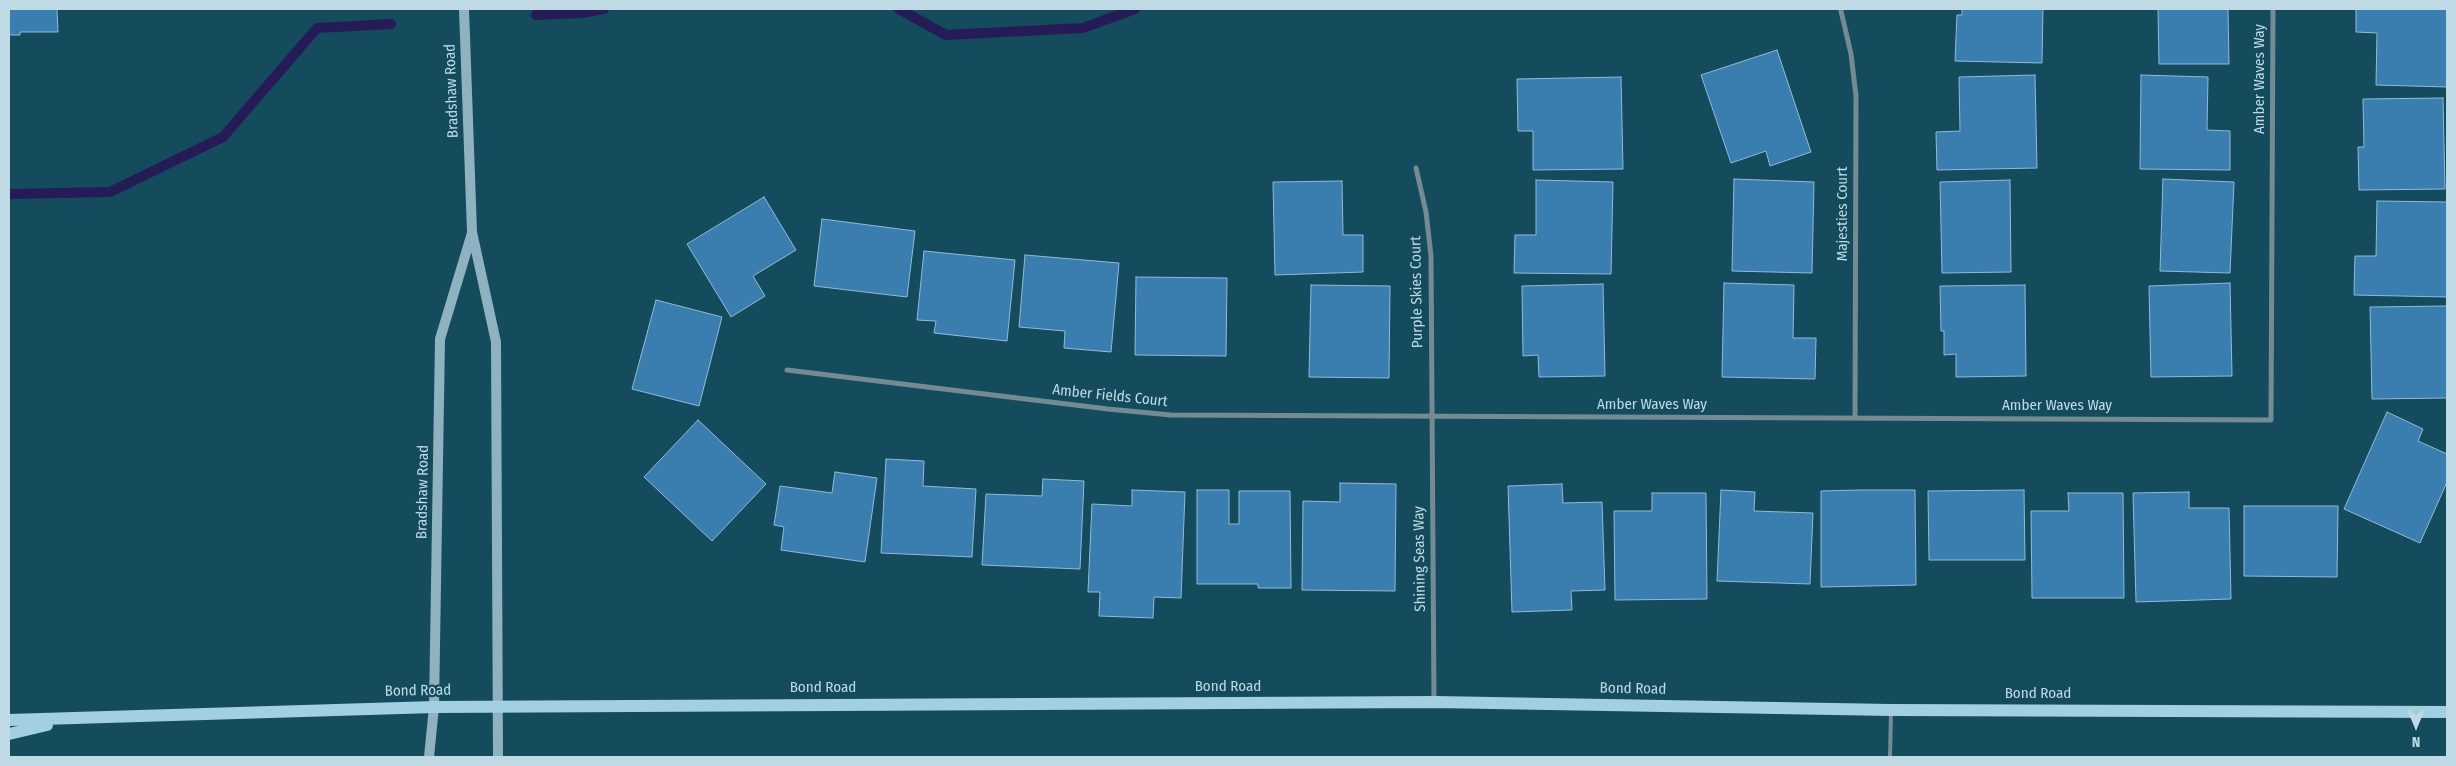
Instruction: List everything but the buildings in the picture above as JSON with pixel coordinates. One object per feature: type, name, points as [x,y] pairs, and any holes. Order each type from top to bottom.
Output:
[{"type":"main road","name":"Bradshaw Road","points":[[464,9],[472,232],[496,342],[496,706],[498,757]]},
{"type":"main road","name":"Bradshaw Road","points":[[429,757],[434,707],[440,339],[472,232]]},
{"type":"main road","name":"Bond Road","points":[[9,720],[496,706],[1434,702],[1891,710],[2447,712]]},
{"type":"main road","points":[[9,734],[71,718]]},
{"type":"street","name":"Amber Waves Way","points":[[1431,416],[2271,420],[2273,9]]},
{"type":"street","name":"Majesties Court","points":[[1841,11],[1851,54],[1856,96],[1855,418]]},
{"type":"street","name":"Purple Skies Court","points":[[1416,168],[1426,212],[1431,256],[1431,416]]},
{"type":"street","name":"Amber Fields Court","points":[[787,370],[1171,415],[1431,416]]},
{"type":"street","name":"Shining Seas Way","points":[[1431,416],[1434,702]]},
{"type":"lane","points":[[1890,757],[1891,710]]},
{"type":"waterway","points":[[536,15],[582,13],[604,9]]},
{"type":"waterway","points":[[899,9],[946,35],[1083,28],[1135,9]]},
{"type":"waterway","points":[[9,194],[110,192],[223,137],[317,28],[391,24]]}]
